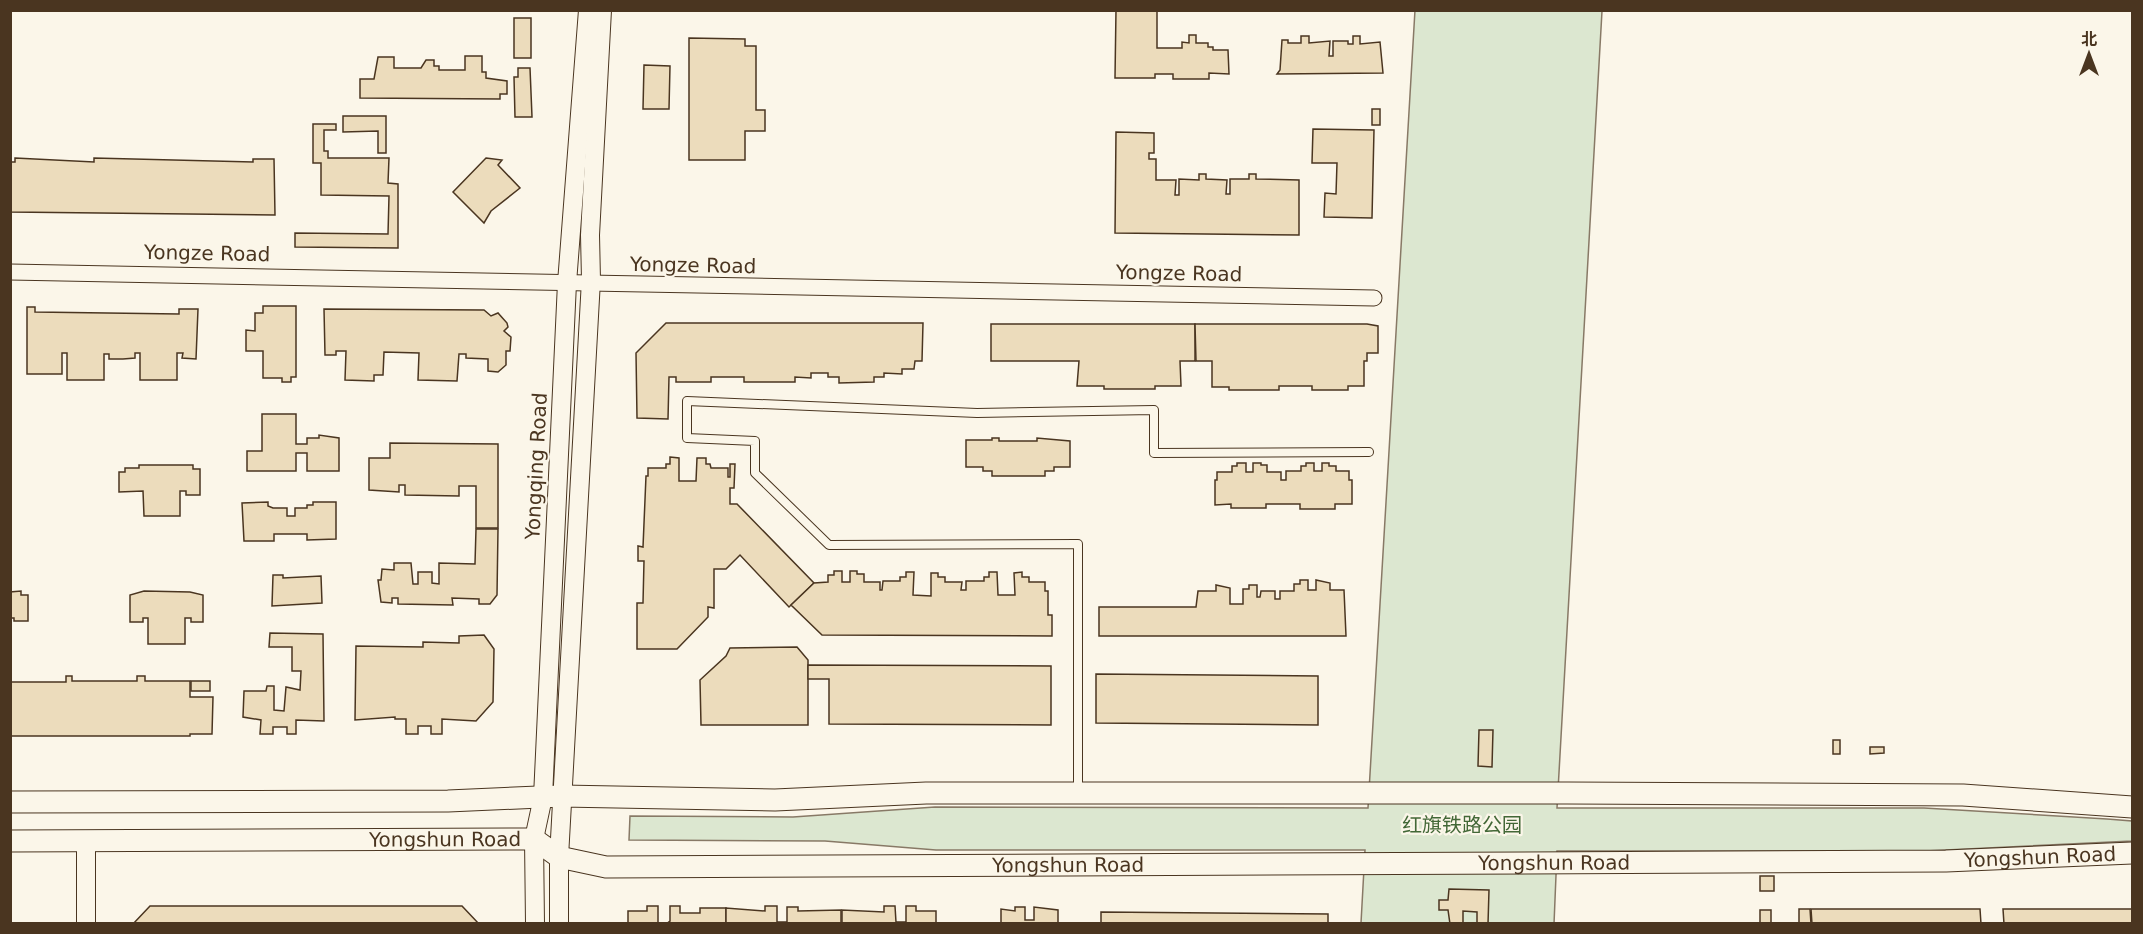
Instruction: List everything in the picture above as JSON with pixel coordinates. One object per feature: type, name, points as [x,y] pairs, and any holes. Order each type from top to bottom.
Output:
[{"type":"main road","name":"Yongshun Road","points":[[10,802],[448,801],[553,796],[775,800],[926,793],[1078,795],[1579,793],[1963,795],[2133,807]]},
{"type":"main road","name":"Yongshun Road","points":[[10,841],[534,839],[559,857],[606,867],[1946,861],[2133,854]]},
{"type":"street","name":"Yongqing Road","points":[[559,924],[559,857],[553,796],[567,284],[588,10]]},
{"type":"street","name":"Yongqing Road","points":[[535,924],[534,839],[553,796],[591,284],[590,235],[602,10]]},
{"type":"street","name":"Yongze Road","points":[[10,272],[1374,297]]},
{"type":"street","points":[[86,841],[86,924]]},
{"type":"lane","points":[[1078,795],[1078,544],[829,545],[755,473],[755,441],[687,438],[687,402],[977,413],[1155,411],[1154,453],[1369,452]]},
{"type":"green space","name":"红旗铁路公园","points":[[1415,10],[1602,11],[1557,808],[1924,808],[2132,821],[2132,841],[1925,851],[1557,851],[1554,924],[1361,923],[1365,850],[936,850],[825,841],[629,840],[630,816],[793,817],[935,807],[1368,808]]},
{"type":"building","points":[[1116,10],[1157,10],[1157,48],[1182,48],[1182,42],[1189,43],[1189,35],[1196,35],[1196,43],[1208,43],[1208,47],[1213,47],[1213,50],[1228,50],[1229,74],[1209,73],[1209,79],[1173,79],[1173,74],[1155,74],[1155,78],[1115,78]]},
{"type":"building","points":[[514,18],[531,18],[531,58],[514,58]]},
{"type":"building","points":[[1301,36],[1309,36],[1309,43],[1330,41],[1329,56],[1333,56],[1333,41],[1348,41],[1348,44],[1353,44],[1353,36],[1360,36],[1360,44],[1380,42],[1383,73],[1277,74],[1280,70],[1282,40],[1288,40],[1288,43],[1301,43]]},
{"type":"building","points":[[689,38],[745,39],[745,46],[756,46],[756,110],[765,110],[765,131],[745,131],[745,160],[689,160]]},
{"type":"building","points":[[465,56],[482,56],[482,72],[486,72],[486,78],[507,81],[507,94],[500,94],[500,99],[360,98],[360,79],[374,79],[378,57],[394,57],[394,68],[421,68],[426,60],[434,60],[434,66],[439,66],[439,70],[465,70]]},
{"type":"building","points":[[644,65],[670,66],[669,109],[643,109]]},
{"type":"building","points":[[518,68],[530,68],[532,117],[515,117],[514,77],[518,77]]},
{"type":"building","points":[[1372,109],[1380,109],[1380,125],[1372,125]]},
{"type":"building","points":[[343,116],[386,116],[386,153],[378,153],[378,131],[343,132]]},
{"type":"building","points":[[313,124],[336,124],[336,130],[324,130],[324,151],[328,151],[328,158],[389,158],[388,183],[398,184],[398,248],[295,247],[295,233],[388,234],[389,196],[321,195],[321,163],[313,163]]},
{"type":"building","points":[[1313,129],[1374,130],[1372,218],[1324,217],[1325,193],[1336,194],[1337,163],[1312,163]]},
{"type":"building","points":[[1116,132],[1154,133],[1154,153],[1149,153],[1149,159],[1156,159],[1156,180],[1176,180],[1175,195],[1179,195],[1179,179],[1199,180],[1199,174],[1206,174],[1206,179],[1227,180],[1226,194],[1230,194],[1230,179],[1249,179],[1249,174],[1256,174],[1256,179],[1299,180],[1299,235],[1115,233]]},
{"type":"building","points":[[15,158],[94,162],[94,158],[253,162],[253,159],[274,159],[275,215],[10,212],[10,162],[15,162]]},
{"type":"building","points":[[486,158],[502,160],[498,165],[520,188],[491,211],[484,223],[453,192]]},
{"type":"building","points":[[263,306],[296,306],[296,377],[291,377],[291,382],[282,382],[282,378],[263,378],[263,351],[246,351],[246,330],[255,331],[255,313],[263,313]]},
{"type":"building","points":[[27,307],[35,307],[35,312],[179,314],[179,309],[198,309],[196,359],[182,358],[183,353],[177,353],[177,380],[140,380],[140,353],[135,353],[135,358],[123,359],[109,359],[109,354],[104,354],[104,380],[67,380],[67,353],[62,353],[62,374],[27,374]]},
{"type":"building","points":[[324,309],[484,310],[491,316],[498,313],[507,323],[508,327],[504,331],[511,337],[510,351],[506,351],[506,365],[498,372],[488,371],[488,359],[466,358],[466,354],[459,354],[457,381],[418,380],[419,353],[384,352],[383,375],[374,375],[374,381],[345,380],[346,351],[336,351],[336,355],[325,355]]},
{"type":"building","points":[[666,323],[923,323],[922,361],[915,361],[914,369],[902,369],[902,374],[884,373],[884,377],[874,377],[874,382],[839,383],[839,377],[828,377],[828,373],[811,373],[811,378],[795,377],[795,382],[744,382],[744,377],[711,377],[711,382],[676,382],[676,377],[669,377],[668,419],[637,418],[636,353]]},
{"type":"building","points":[[991,324],[1195,324],[1195,361],[1180,361],[1181,386],[1155,386],[1155,389],[1104,389],[1104,386],[1077,386],[1079,361],[991,361]]},
{"type":"building","points":[[1195,324],[1367,324],[1378,326],[1378,353],[1367,353],[1367,361],[1364,361],[1364,386],[1348,386],[1348,390],[1312,390],[1312,386],[1279,386],[1279,390],[1229,390],[1229,387],[1212,387],[1212,361],[1196,361]]},
{"type":"building","points":[[262,414],[296,414],[296,444],[307,444],[307,438],[319,438],[319,435],[339,438],[339,471],[307,471],[307,453],[296,453],[296,471],[247,471],[247,451],[262,451]]},
{"type":"building","points":[[992,438],[999,438],[999,441],[1037,441],[1037,438],[1070,441],[1070,467],[1054,467],[1054,471],[1045,471],[1045,476],[992,476],[992,471],[983,471],[983,467],[966,467],[966,440],[992,440]]},
{"type":"building","points":[[390,443],[498,444],[498,528],[476,528],[476,486],[459,486],[459,496],[405,495],[405,485],[399,485],[399,492],[369,490],[369,458],[390,458]]},
{"type":"building","points":[[670,457],[679,458],[679,481],[696,481],[697,458],[706,458],[706,464],[710,464],[711,468],[728,468],[728,477],[730,477],[730,464],[735,464],[734,488],[730,488],[730,504],[737,504],[814,583],[789,607],[740,555],[726,569],[714,569],[714,608],[708,607],[708,617],[677,649],[637,649],[637,603],[643,603],[644,561],[638,561],[638,546],[643,547],[646,476],[648,476],[648,468],[666,468],[666,464],[670,464]]},
{"type":"building","points":[[1237,463],[1246,463],[1246,472],[1253,472],[1253,463],[1267,465],[1267,472],[1281,472],[1281,480],[1286,480],[1286,471],[1301,471],[1301,466],[1306,466],[1306,463],[1314,463],[1314,471],[1322,471],[1322,463],[1329,463],[1329,466],[1336,466],[1336,471],[1349,471],[1349,480],[1352,480],[1352,504],[1335,504],[1335,509],[1300,509],[1300,504],[1266,504],[1266,508],[1231,508],[1231,504],[1215,505],[1217,472],[1232,472],[1232,466],[1237,466]]},
{"type":"building","points":[[139,465],[193,465],[193,469],[200,469],[200,495],[186,495],[186,491],[180,491],[180,516],[144,516],[143,491],[119,492],[119,472],[125,472],[125,468],[139,468]]},
{"type":"building","points":[[268,502],[268,506],[273,508],[287,508],[287,516],[295,516],[295,508],[307,508],[307,505],[313,505],[313,502],[336,502],[336,539],[307,540],[307,534],[274,534],[274,541],[244,541],[242,503]]},
{"type":"building","points":[[476,529],[498,529],[497,595],[490,604],[479,604],[479,599],[452,598],[453,605],[398,604],[398,598],[392,598],[392,603],[381,602],[378,580],[381,580],[382,569],[394,570],[394,563],[411,563],[413,584],[418,584],[418,572],[432,572],[432,583],[439,584],[439,563],[475,564]]},
{"type":"building","points":[[834,571],[842,571],[842,582],[850,582],[850,571],[857,571],[857,574],[864,574],[864,582],[880,582],[880,590],[882,590],[883,581],[900,581],[900,577],[906,577],[906,572],[914,572],[913,595],[931,596],[931,573],[938,573],[938,577],[945,577],[945,582],[962,582],[961,590],[966,590],[966,581],[984,581],[984,577],[989,577],[989,572],[997,572],[998,595],[1015,595],[1014,573],[1022,572],[1022,577],[1029,577],[1029,582],[1045,582],[1045,591],[1048,591],[1048,615],[1052,615],[1052,636],[822,635],[791,605],[814,583],[828,582],[828,575],[834,575]]},
{"type":"building","points":[[273,575],[283,575],[283,578],[321,576],[322,603],[272,606]]},
{"type":"building","points":[[1300,580],[1308,580],[1308,590],[1316,590],[1316,580],[1330,583],[1330,590],[1344,590],[1346,636],[1099,636],[1099,607],[1196,607],[1198,591],[1216,591],[1216,585],[1230,588],[1230,604],[1243,604],[1243,589],[1249,589],[1249,585],[1257,585],[1257,597],[1260,597],[1261,591],[1275,591],[1275,599],[1280,599],[1280,591],[1294,591],[1294,584],[1300,584]]},
{"type":"building","points":[[21,591],[21,595],[28,595],[28,621],[14,621],[14,618],[10,618],[10,592]]},
{"type":"building","points":[[144,591],[190,592],[203,595],[203,622],[191,622],[191,618],[185,618],[185,644],[148,644],[148,618],[143,618],[143,622],[130,622],[130,595]]},
{"type":"building","points":[[270,633],[323,634],[324,721],[296,720],[296,734],[287,734],[287,727],[273,727],[273,734],[260,734],[261,720],[243,717],[244,691],[266,691],[267,686],[274,686],[274,710],[284,711],[286,687],[300,690],[301,671],[292,671],[292,647],[269,647]]},
{"type":"building","points":[[484,635],[494,649],[493,702],[476,721],[442,719],[442,734],[431,734],[431,726],[418,726],[418,734],[406,734],[406,719],[395,719],[395,717],[355,720],[356,646],[423,647],[423,642],[459,643],[459,636]]},
{"type":"building","points":[[797,647],[808,660],[808,725],[701,725],[700,680],[726,656],[730,648]]},
{"type":"building","points":[[808,665],[1051,666],[1051,725],[829,724],[829,679],[808,679]]},
{"type":"building","points":[[1096,674],[1318,676],[1318,725],[1096,723]]},
{"type":"building","points":[[66,676],[72,676],[72,681],[137,681],[137,676],[145,676],[145,681],[190,681],[190,697],[213,697],[212,734],[10,736],[10,682],[66,682]]},
{"type":"building","points":[[191,681],[210,681],[210,691],[191,691]]},
{"type":"building","points":[[1479,730],[1493,730],[1492,767],[1478,766]]},
{"type":"building","points":[[1833,740],[1840,740],[1840,754],[1833,754]]},
{"type":"building","points":[[1870,747],[1884,747],[1884,753],[1870,754]]},
{"type":"building","points":[[1760,876],[1774,876],[1774,891],[1760,891]]},
{"type":"building","points":[[1449,889],[1489,890],[1488,924],[1477,924],[1477,912],[1463,911],[1463,924],[1450,924],[1448,910],[1439,910],[1439,900],[1448,900]]},
{"type":"building","points":[[150,906],[462,906],[479,924],[133,924]]},
{"type":"building","points":[[647,906],[658,906],[658,923],[662,924],[628,923],[628,911],[647,911]]},
{"type":"building","points":[[670,906],[680,906],[680,913],[700,913],[700,908],[726,908],[726,924],[666,924],[670,921]]},
{"type":"building","points":[[765,906],[777,906],[777,922],[787,922],[787,907],[798,907],[798,911],[841,910],[841,924],[726,924],[726,908],[765,911]]},
{"type":"building","points":[[884,906],[895,906],[896,922],[906,922],[906,906],[916,906],[916,911],[936,911],[936,923],[842,924],[842,910],[884,912]]},
{"type":"building","points":[[1015,907],[1025,907],[1025,920],[1034,920],[1034,907],[1058,910],[1058,923],[1061,924],[1001,924],[1001,909],[1015,911]]},
{"type":"building","points":[[1799,909],[1810,909],[1811,924],[1799,924]]},
{"type":"building","points":[[1811,909],[1980,909],[1981,924],[1812,924]]},
{"type":"building","points":[[2003,909],[2132,909],[2132,924],[2004,924]]},
{"type":"building","points":[[1760,910],[1771,910],[1771,924],[1760,924]]},
{"type":"building","points":[[1101,912],[1328,914],[1328,924],[1101,924]]}]
